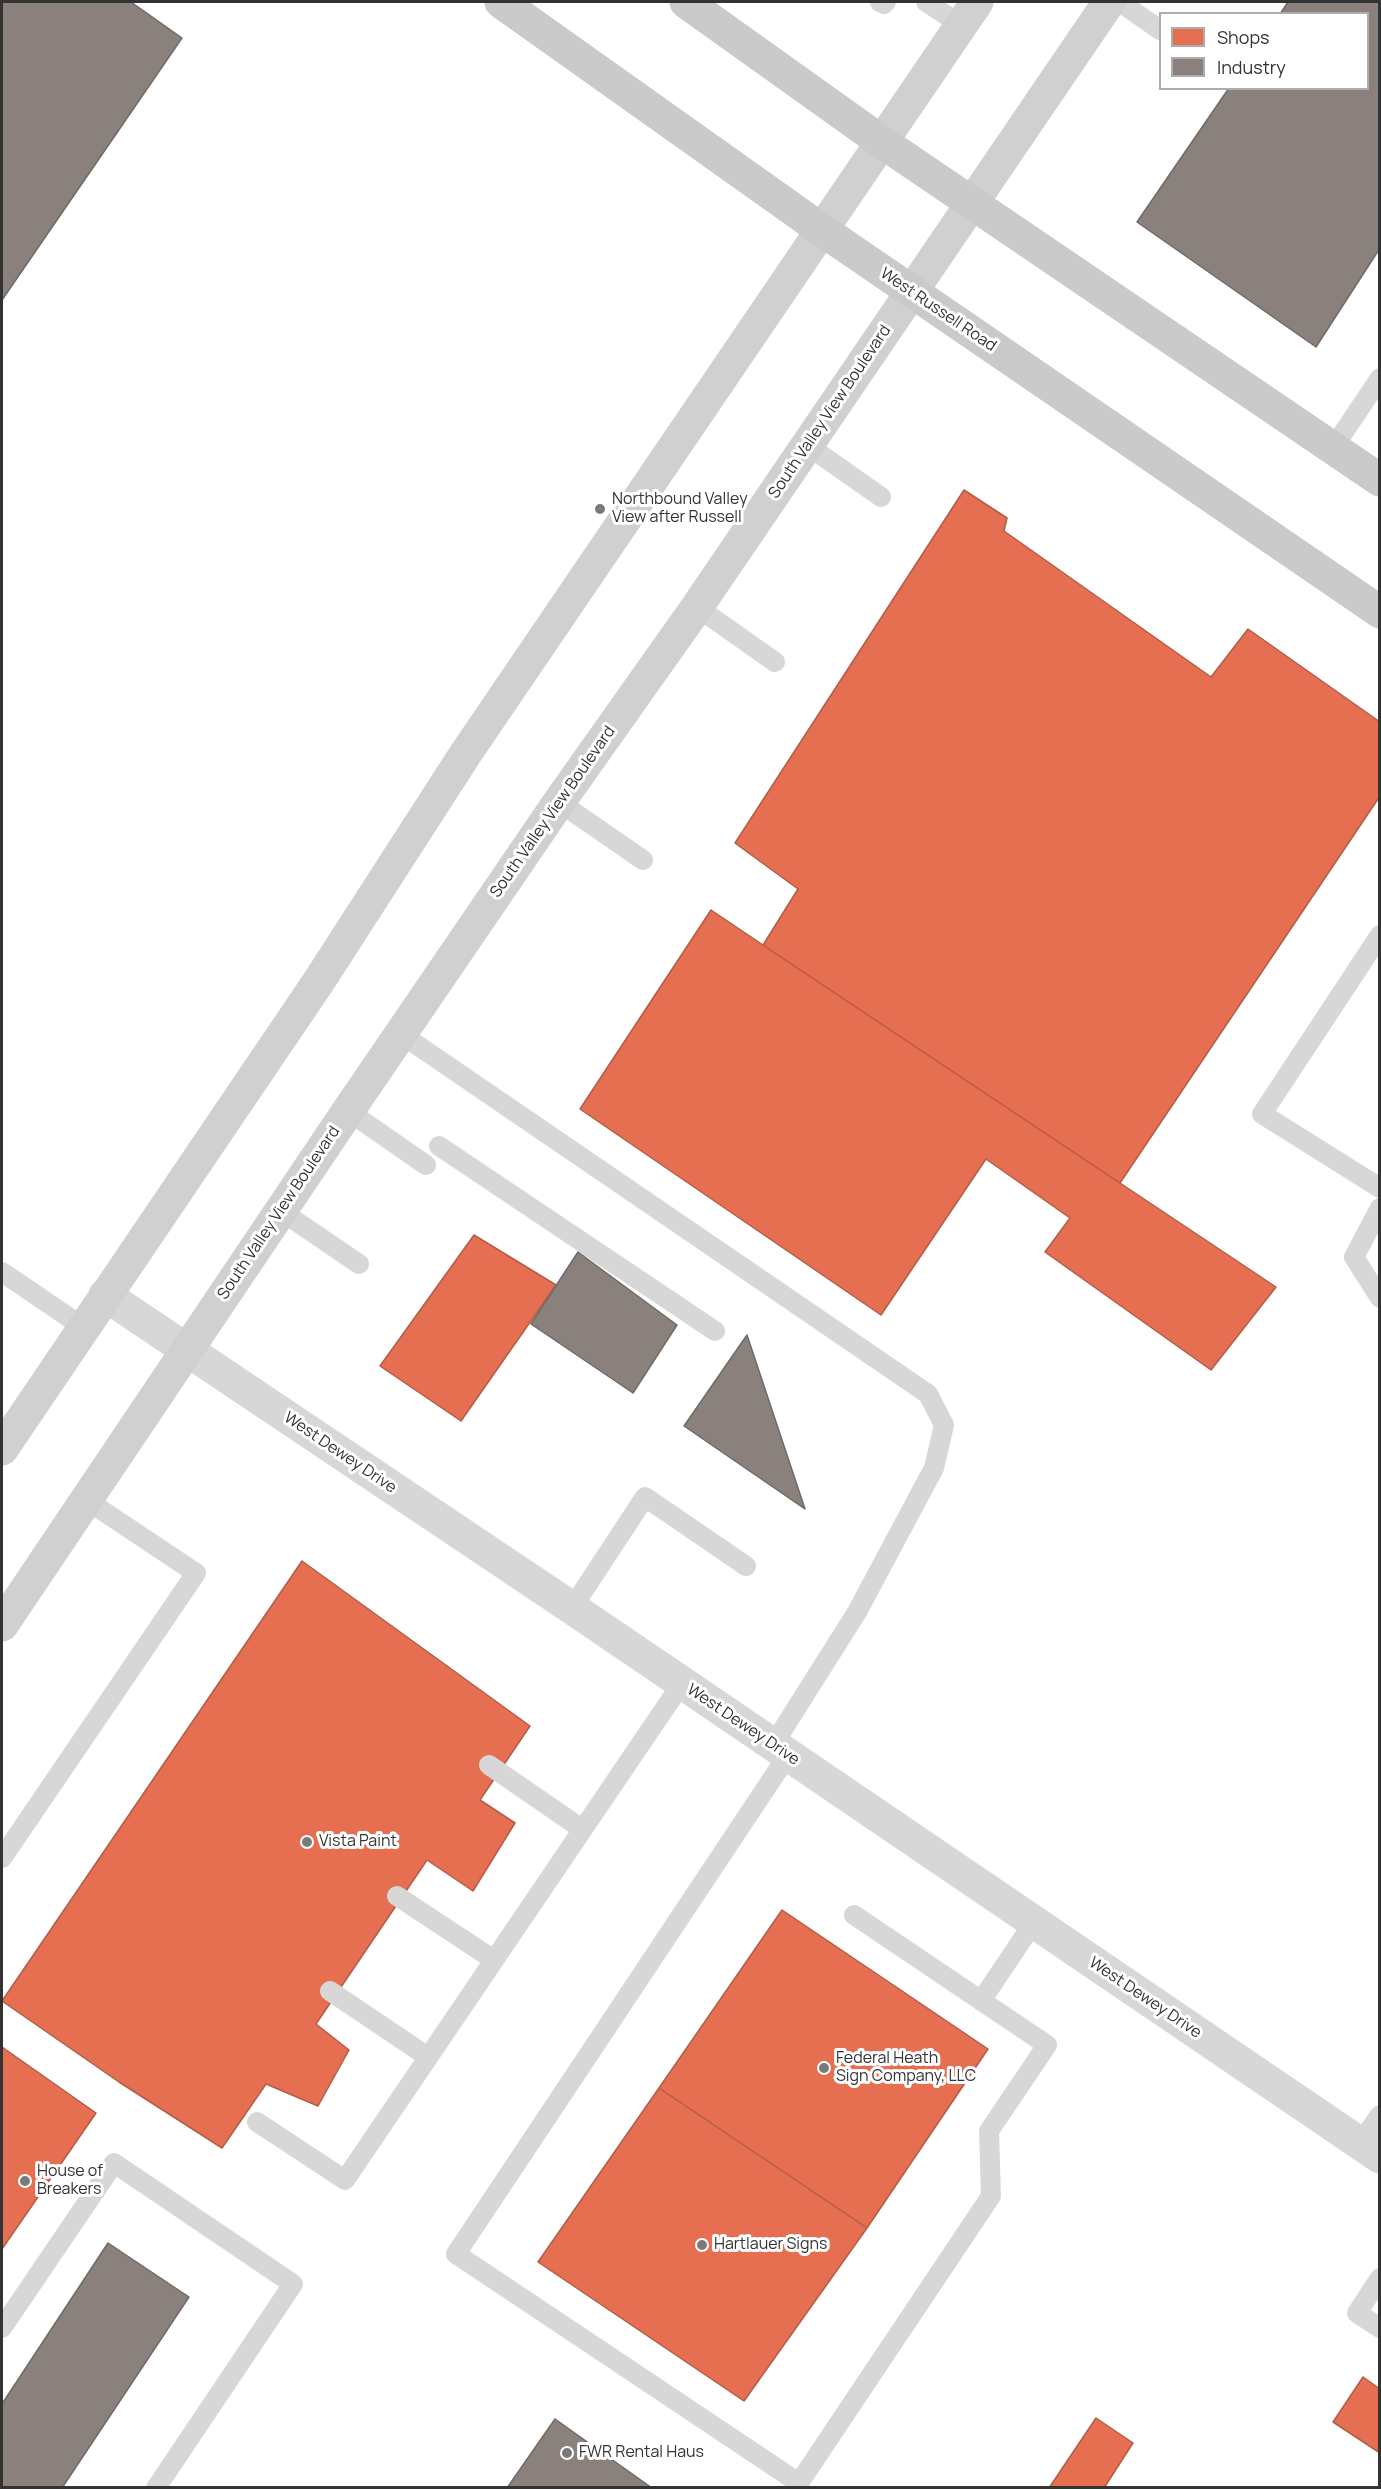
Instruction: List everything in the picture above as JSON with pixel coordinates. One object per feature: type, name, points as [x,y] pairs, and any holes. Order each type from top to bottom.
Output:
[{"type":"main road","name":"West Russell Road","points":[[501,2],[911,292],[1380,612]]},
{"type":"main road","name":"South Valley View Boulevard","points":[[2,1625],[85,1498],[348,1111],[559,802],[697,607],[1109,2]]},
{"type":"main road","points":[[694,4],[882,142],[1380,480]]},
{"type":"main road","points":[[2,1449],[319,981],[466,753],[969,14]]},
{"type":"street","name":"West Dewey Drive","points":[[105,1295],[572,1608],[1370,2150]]},
{"type":"lane","points":[[880,2],[884,4],[886,2]]},
{"type":"lane","points":[[926,2],[969,14]]},
{"type":"lane","points":[[1120,2],[1159,29]]},
{"type":"lane","points":[[1332,448],[1380,378]]},
{"type":"lane","points":[[807,445],[881,496]]},
{"type":"lane","points":[[697,607],[775,662]]},
{"type":"lane","points":[[559,802],[643,860]]},
{"type":"lane","points":[[1380,935],[1262,1114],[1380,1188]]},
{"type":"lane","points":[[401,1034],[928,1394],[944,1425],[934,1468],[780,1750],[456,2254],[799,2484],[991,2196],[989,2130],[1047,2045],[854,1915]]},
{"type":"lane","points":[[348,1111],[426,1165]]},
{"type":"lane","points":[[439,1146],[715,1331]]},
{"type":"lane","points":[[1380,1208],[1354,1257],[1380,1298]]},
{"type":"lane","points":[[280,1211],[359,1264]]},
{"type":"lane","points":[[2,1272],[83,1328]]},
{"type":"lane","points":[[572,1608],[645,1497],[746,1566]]},
{"type":"lane","points":[[2,1858],[196,1573],[85,1498]]},
{"type":"lane","points":[[257,2122],[345,2180],[682,1683]]},
{"type":"lane","points":[[489,1765],[582,1829]]},
{"type":"lane","points":[[397,1896],[494,1960]]},
{"type":"lane","points":[[981,2001],[1034,1922]]},
{"type":"lane","points":[[330,1991],[428,2057]]},
{"type":"lane","points":[[1370,2150],[1380,2115]]},
{"type":"lane","points":[[2,2328],[114,2163],[293,2284],[156,2487]]},
{"type":"lane","points":[[1380,2278],[1357,2313],[1380,2328]]},
{"type":"building: Shops","points":[[964,490],[1007,518],[1004,531],[1211,677],[1248,629],[1380,722],[1380,796],[1120,1183],[763,945],[798,889],[735,843]]},
{"type":"building: Shops","points":[[711,910],[1276,1287],[1211,1370],[1045,1252],[1070,1218],[986,1159],[881,1315],[580,1109]]},
{"type":"building: Shops","points":[[474,1235],[556,1285],[461,1421],[380,1366]]},
{"type":"building: Shops","name":"Vista Paint","points":[[302,1561],[530,1726],[480,1800],[515,1823],[473,1891],[427,1860],[316,2024],[349,2050],[318,2106],[266,2084],[222,2148],[119,2082],[2,2001]]},
{"type":"building: Shops","name":"Federal Heath Sign Company, LLC","points":[[782,1910],[988,2049],[867,2228],[659,2088]]},
{"type":"building: Shops","name":"House of Breakers","points":[[2,2047],[96,2113],[2,2249]]},
{"type":"building: Shops","name":"Hartlauer Signs","points":[[659,2088],[867,2228],[744,2401],[538,2262]]},
{"type":"building: Shops","points":[[1363,2377],[1380,2389],[1380,2453],[1333,2422]]},
{"type":"building: Shops","points":[[1096,2418],[1133,2443],[1104,2488],[1049,2488]]},
{"type":"building: Industry","points":[[2,2],[131,2],[182,38],[2,300]]},
{"type":"building: Industry","points":[[1288,2],[1380,2],[1380,248],[1316,347],[1137,222],[1228,90],[1369,90],[1369,12],[1281,12]]},
{"type":"building: Industry","points":[[578,1252],[677,1325],[633,1393],[531,1324]]},
{"type":"building: Industry","points":[[747,1335],[805,1509],[684,1426]]},
{"type":"building: Industry","points":[[108,2243],[189,2297],[62,2488],[2,2488],[2,2404]]},
{"type":"building: Industry","name":"FWR Rental Haus","points":[[555,2419],[652,2488],[507,2488]]},
{"type":"place","name":"Northbound Valley View after Russell","points":[[600,509]]},
{"type":"place","name":"Vista Paint","points":[[307,1842]]},
{"type":"place","name":"Federal Heath Sign Company, LLC","points":[[824,2068]]},
{"type":"place","name":"House of Breakers","points":[[25,2181]]},
{"type":"place","name":"Hartlauer Signs","points":[[702,2245]]},
{"type":"place","name":"FWR Rental Haus","points":[[567,2453]]}]
